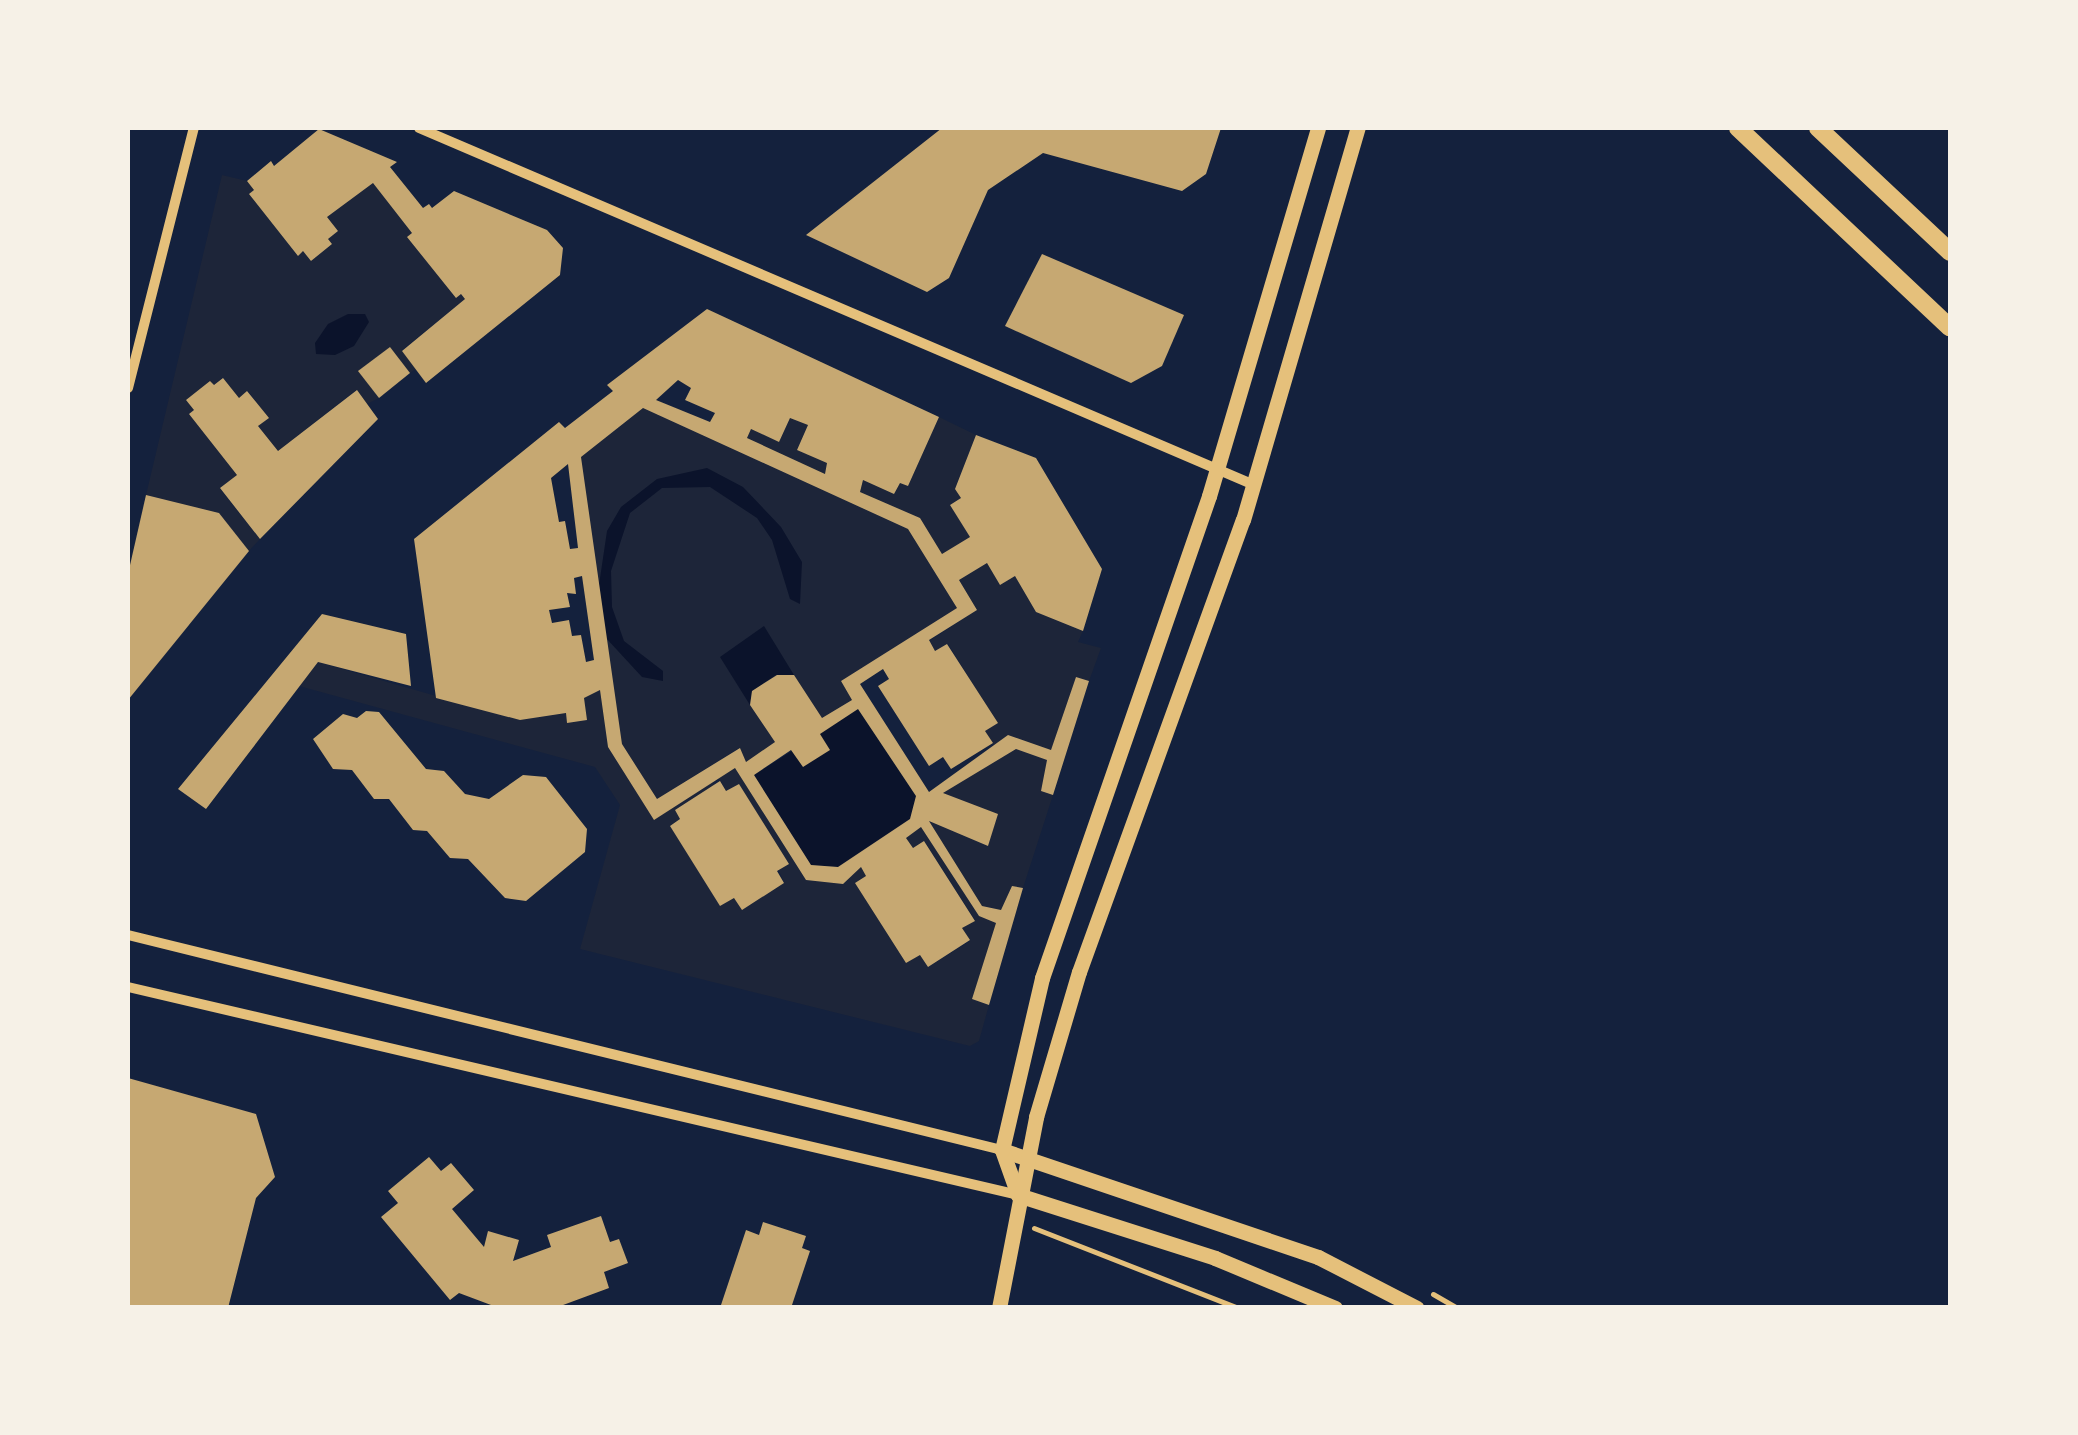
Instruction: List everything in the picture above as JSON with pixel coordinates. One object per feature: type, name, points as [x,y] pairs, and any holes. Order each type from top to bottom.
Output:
[{"type":"main road","points":[[1738,128],[1950,328]]},
{"type":"main road","points":[[1818,128],[1950,252]]},
{"type":"street","points":[[128,388],[194,128]]},
{"type":"street","points":[[420,128],[1216,472],[1252,484]]},
{"type":"street","points":[[1018,1195],[1002,1150],[1042,978],[1216,472],[1318,128]]},
{"type":"street","points":[[999,1308],[1018,1195],[1078,972],[1252,484],[1358,128]]},
{"type":"street","points":[[128,935],[1002,1150],[1318,1258],[1418,1308]]},
{"type":"street","points":[[128,987],[1018,1195],[1215,1258],[1335,1308]]},
{"type":"path","points":[[1013,1219],[1238,1308]]},
{"type":"shaded area","points":[[222,175],[247,181],[254,190],[250,195],[297,255],[303,251],[311,261],[332,244],[328,239],[338,231],[327,217],[373,183],[412,233],[408,238],[455,297],[461,294],[465,299],[402,350],[416,369],[410,373],[390,347],[359,371],[379,398],[367,404],[356,390],[278,451],[258,426],[268,417],[248,391],[239,398],[222,378],[214,385],[210,381],[187,400],[194,410],[189,414],[237,475],[220,489],[260,539],[249,551],[219,513],[146,495]]},
{"type":"shaded area","points":[[348,314],[365,314],[369,322],[354,346],[335,355],[316,354],[315,343],[328,324]]},
{"type":"shaded area","points":[[643,408],[908,529],[957,608],[841,681],[852,700],[822,718],[794,676],[776,675],[752,691],[750,705],[775,742],[746,762],[739,748],[657,799],[622,744],[581,457]]},
{"type":"shaded area","points":[[939,417],[976,435],[955,488],[961,498],[950,505],[970,537],[942,554],[920,518],[860,492],[863,480],[894,494],[900,483],[908,486]]},
{"type":"shaded area","points":[[790,418],[808,425],[797,449],[827,463],[825,474],[747,438],[751,429],[779,442]]},
{"type":"shaded area","points":[[707,468],[743,487],[781,527],[802,562],[800,604],[790,599],[772,540],[757,518],[710,487],[662,488],[630,513],[611,571],[612,607],[624,641],[663,671],[663,681],[642,677],[606,638],[599,585],[607,531],[621,507],[657,479]]},
{"type":"shaded area","points":[[987,563],[1000,585],[1015,576],[1036,612],[1083,631],[1078,642],[1101,648],[1089,681],[1076,677],[1051,750],[1008,735],[994,746],[985,731],[997,723],[948,644],[935,651],[929,641],[977,610],[959,580]]},
{"type":"shaded area","points":[[764,626],[794,675],[776,675],[752,691],[750,705],[720,657]]},
{"type":"shaded area","points":[[318,662],[520,720],[566,713],[567,723],[584,698],[600,690],[608,747],[654,819],[711,783],[716,784],[675,810],[680,819],[670,826],[720,906],[734,898],[743,909],[784,882],[739,784],[726,791],[718,778],[735,768],[806,880],[843,884],[861,867],[866,876],[856,884],[906,963],[920,955],[928,967],[970,941],[962,928],[975,920],[925,842],[913,848],[906,838],[921,827],[979,916],[996,923],[972,999],[989,1005],[979,1041],[970,1046],[580,949],[620,805],[595,767],[299,686]]},
{"type":"shaded area","points":[[858,709],[916,796],[910,819],[838,867],[811,865],[754,775]]},
{"type":"shaded area","points":[[1016,749],[1047,760],[1041,791],[1053,795],[1023,888],[1012,886],[1001,910],[982,906],[929,821],[988,846],[997,814],[943,793]]},
{"type":"building","points":[[942,128],[1221,128],[1206,174],[1182,191],[1043,153],[988,190],[949,278],[927,292],[806,235]]},
{"type":"building","points":[[319,129],[397,162],[390,167],[423,208],[429,204],[432,208],[454,191],[547,230],[563,248],[560,275],[426,383],[402,351],[465,299],[461,294],[456,298],[407,237],[412,233],[373,183],[327,217],[338,231],[328,239],[332,244],[311,261],[303,251],[298,256],[249,194],[254,190],[247,181],[271,161],[274,166]]},
{"type":"building","points":[[1042,254],[1184,315],[1162,366],[1131,383],[1005,326]]},
{"type":"building","points":[[707,309],[939,417],[908,486],[900,483],[894,494],[863,480],[860,492],[920,518],[942,554],[970,537],[950,505],[961,498],[955,489],[976,435],[1036,458],[1102,569],[1083,631],[1036,612],[1015,576],[1000,585],[987,563],[959,580],[977,610],[929,640],[935,651],[947,644],[998,723],[985,731],[993,743],[951,769],[943,757],[929,766],[878,686],[889,679],[883,669],[860,684],[929,792],[1008,735],[1051,750],[1076,677],[1089,681],[1053,795],[1041,791],[1047,760],[1016,749],[943,793],[998,814],[988,846],[929,821],[982,906],[1001,910],[1012,886],[1023,888],[989,1005],[972,999],[996,923],[979,916],[921,827],[906,838],[913,848],[924,841],[975,921],[962,928],[970,940],[928,967],[920,955],[906,963],[855,883],[866,876],[861,867],[843,884],[806,880],[735,768],[654,820],[608,747],[600,690],[584,698],[587,720],[567,723],[566,713],[520,720],[436,698],[414,539],[559,422],[565,428],[613,391],[607,385]],"holes":[[[678,380],[691,388],[685,400],[715,413],[710,422],[656,400]],[[643,408],[908,529],[957,608],[841,681],[852,700],[822,718],[794,675],[777,675],[752,691],[750,705],[775,742],[746,762],[740,748],[657,799],[622,744],[581,457]],[[790,418],[808,425],[797,450],[827,463],[825,474],[747,438],[751,429],[779,442]],[[568,464],[578,548],[570,549],[565,521],[559,522],[551,478]],[[582,576],[594,660],[586,662],[581,635],[572,636],[569,620],[552,623],[549,610],[570,607],[567,593],[576,594],[574,578]],[[858,709],[916,796],[910,819],[838,867],[811,865],[754,775],[791,750],[803,767],[830,750],[820,734]]]},
{"type":"building","points":[[390,347],[410,373],[379,398],[358,371]]},
{"type":"building","points":[[223,378],[239,398],[247,391],[269,418],[258,426],[278,451],[357,390],[378,419],[260,539],[220,488],[237,475],[189,414],[194,410],[186,400],[210,381],[214,385]]},
{"type":"building","points":[[146,495],[219,513],[249,551],[128,700],[128,574]]},
{"type":"building","points":[[322,614],[406,634],[411,686],[318,662],[206,809],[178,789]]},
{"type":"building","points":[[366,711],[379,712],[426,769],[444,771],[465,794],[489,799],[523,775],[546,777],[587,829],[585,852],[526,901],[505,898],[468,859],[450,858],[427,831],[413,830],[389,799],[374,799],[352,770],[333,769],[313,739],[343,714],[357,718]]},
{"type":"building","points":[[720,781],[726,791],[739,784],[789,864],[777,871],[784,883],[742,910],[734,898],[720,906],[670,826],[680,819],[675,810]]},
{"type":"building","points":[[128,1078],[256,1114],[275,1177],[256,1198],[228,1308],[128,1308]]},
{"type":"building","points":[[429,1157],[441,1171],[451,1163],[474,1190],[452,1209],[484,1247],[488,1231],[519,1240],[513,1261],[551,1247],[547,1235],[601,1216],[610,1242],[619,1239],[628,1263],[604,1272],[609,1288],[555,1308],[499,1308],[459,1293],[450,1300],[381,1217],[398,1203],[388,1191]]},
{"type":"building","points":[[763,1222],[806,1236],[802,1248],[810,1251],[791,1308],[720,1308],[746,1230],[759,1235]]}]
